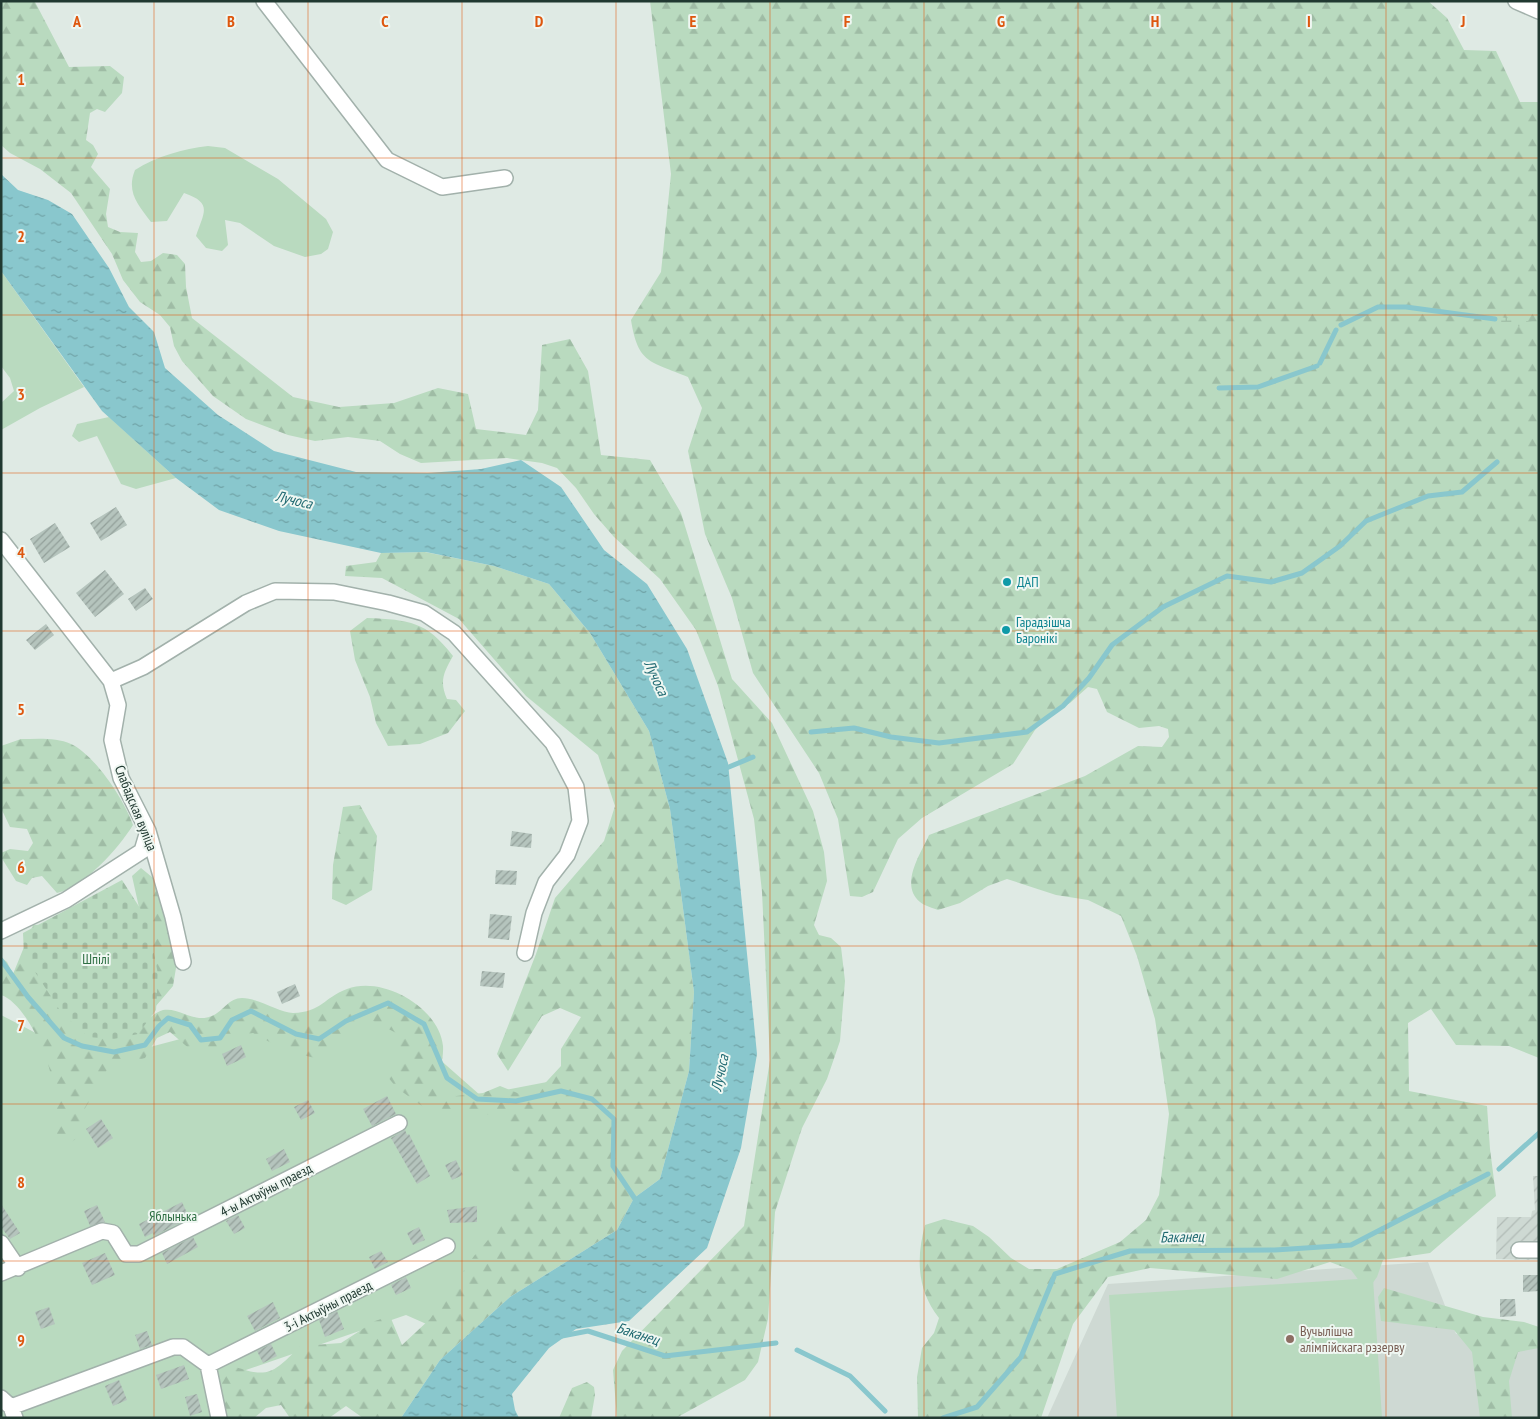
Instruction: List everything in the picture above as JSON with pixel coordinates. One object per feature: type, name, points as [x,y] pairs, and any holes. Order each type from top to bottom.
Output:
[{"type":"street","points":[[264,1],[386,160],[442,187],[505,178]]},
{"type":"street","points":[[1516,1],[1539,11]]},
{"type":"street","name":"Слабадская вуліца","points":[[1,540],[111,681],[118,705],[112,740],[120,778],[148,831],[184,962]]},
{"type":"street","points":[[111,681],[143,667],[246,603],[275,591],[334,592],[424,613],[454,633],[553,743],[576,787],[580,821],[566,855],[546,882],[534,913],[525,954]]},
{"type":"street","points":[[1,931],[66,900],[142,851],[148,831]]},
{"type":"street","name":"4-ы Актыўны праезд","points":[[1,1273],[18,1268],[102,1231],[113,1233],[126,1254],[139,1254],[399,1123]]},
{"type":"street","points":[[1,1243],[18,1268]]},
{"type":"street","name":"3-і Актыўны праезд","points":[[208,1365],[447,1246]]},
{"type":"street","points":[[1519,1250],[1539,1250]]},
{"type":"street","points":[[9,1407],[173,1347],[183,1347],[208,1365],[219,1418]]},
{"type":"shaded area","points":[[1533,1176],[1539,1176],[1539,1260],[1496,1259],[1497,1217],[1531,1217],[1532,1211],[1535,1210]]},
{"type":"shaded area","name":"Вучылішча алімпійскага рэзерву","points":[[1428,1262],[1456,1334],[1539,1343],[1539,1418],[1047,1418],[1108,1284]]},
{"type":"green space","points":[[1,1],[35,2],[69,67],[110,66],[124,77],[122,93],[105,112],[97,109],[90,113],[86,140],[93,145],[98,154],[91,167],[110,189],[106,214],[108,227],[120,232],[138,233],[135,252],[141,262],[151,261],[163,253],[177,255],[185,264],[186,287],[192,318],[293,397],[339,407],[394,403],[438,388],[468,394],[476,429],[526,435],[538,410],[542,345],[570,339],[588,371],[601,455],[650,460],[681,513],[732,679],[772,723],[813,811],[824,852],[827,881],[814,925],[819,935],[831,938],[841,947],[845,981],[840,1041],[827,1079],[802,1128],[775,1212],[768,1319],[758,1362],[745,1380],[676,1418],[617,1418],[613,1370],[622,1351],[744,1226],[770,1060],[762,892],[754,819],[718,686],[696,630],[660,579],[614,537],[594,514],[576,488],[557,468],[542,463],[507,458],[421,463],[400,454],[380,441],[348,437],[315,441],[288,435],[246,419],[213,396],[182,361],[174,346],[170,327],[160,315],[140,302],[123,280],[112,254],[71,193],[40,169],[10,153],[1,145]]},
{"type":"green space","points":[[650,1],[1428,1],[1447,18],[1464,50],[1496,51],[1520,102],[1539,102],[1539,1058],[1509,1046],[1456,1045],[1431,1009],[1408,1023],[1409,1091],[1487,1106],[1496,1196],[1430,1253],[1383,1260],[1377,1277],[1372,1284],[1360,1282],[1351,1270],[1330,1262],[1277,1279],[1150,1268],[1108,1277],[1073,1324],[1041,1418],[918,1418],[917,1377],[922,1348],[934,1333],[939,1318],[926,1296],[920,1274],[920,1250],[925,1225],[944,1219],[973,1226],[989,1237],[1011,1258],[1029,1269],[1057,1269],[1120,1242],[1146,1220],[1159,1195],[1169,1114],[1155,1019],[1137,956],[1121,916],[1088,900],[1056,895],[1007,879],[988,886],[960,903],[938,910],[920,902],[914,895],[911,887],[917,860],[929,835],[1085,776],[1138,746],[1162,747],[1169,737],[1168,729],[1159,726],[1139,728],[1107,712],[1097,689],[1088,687],[1070,703],[1051,713],[1035,730],[1013,764],[922,818],[898,839],[873,892],[862,897],[850,896],[838,819],[819,773],[753,673],[732,598],[705,534],[688,451],[702,408],[688,377],[655,364],[648,359],[642,353],[634,334],[631,320],[661,272],[671,174]]},
{"type":"green space","points":[[208,146],[225,148],[278,179],[326,219],[333,232],[328,249],[321,254],[305,257],[274,246],[240,223],[225,220],[228,245],[222,251],[206,248],[196,236],[203,214],[203,205],[184,193],[167,221],[151,222],[138,204],[133,192],[132,185],[135,170],[170,154]]},
{"type":"green space","points":[[1,271],[84,387],[40,408],[1,430],[1,403],[14,391],[10,378],[1,366]]},
{"type":"green space","points":[[1500,317],[1539,323],[1539,330],[1498,323],[1495,319]]},
{"type":"green space","points":[[109,417],[176,478],[136,489],[121,484],[97,436],[79,442],[72,436],[77,424]]},
{"type":"green space","points":[[425,552],[494,566],[549,584],[590,633],[649,731],[670,809],[694,992],[689,1071],[660,1179],[634,1198],[617,1230],[510,1297],[440,1360],[401,1418],[363,1418],[346,1406],[329,1418],[290,1418],[281,1405],[266,1408],[254,1418],[226,1418],[218,1406],[216,1371],[230,1365],[253,1372],[262,1373],[269,1371],[283,1363],[300,1346],[341,1343],[375,1321],[390,1316],[402,1345],[430,1319],[474,1256],[521,1202],[527,1187],[506,1162],[515,1127],[493,1115],[458,1110],[429,1111],[397,1088],[386,1075],[399,1056],[400,1035],[373,1021],[359,1024],[315,1058],[286,1051],[253,1033],[237,1036],[221,1048],[192,1051],[170,1032],[157,1038],[145,1058],[107,1070],[83,1112],[80,1135],[72,1142],[55,1133],[52,1120],[52,1080],[50,1069],[34,1031],[19,1008],[1,995],[1,957],[7,962],[13,974],[33,925],[142,921],[132,876],[141,868],[158,882],[177,962],[173,986],[138,1027],[163,1010],[207,1018],[218,1013],[234,1000],[242,998],[255,1000],[282,1011],[303,1012],[317,1007],[347,989],[361,986],[376,987],[392,991],[420,1007],[439,1032],[443,1046],[439,1079],[440,1091],[456,1096],[483,1093],[500,1086],[520,1094],[535,1094],[561,1066],[561,1049],[581,1017],[560,1008],[542,1016],[508,1071],[497,1054],[536,954],[555,898],[604,841],[615,806],[598,755],[526,696],[459,619],[382,578],[345,576],[346,566],[376,562],[381,553]]},
{"type":"green space","points":[[367,618],[395,620],[416,625],[434,636],[453,656],[445,672],[443,687],[447,699],[456,700],[465,711],[448,733],[420,744],[388,746],[376,723],[370,697],[355,660],[350,631]]},
{"type":"green space","points":[[21,739],[59,740],[71,744],[80,750],[90,758],[108,780],[133,825],[119,845],[100,866],[78,883],[57,893],[42,876],[32,878],[27,885],[16,881],[1,857],[1,853],[10,849],[28,851],[33,843],[27,829],[10,827],[1,808],[1,746]]},
{"type":"green space","points":[[360,805],[377,836],[372,890],[346,905],[332,899],[333,865],[343,807]]},
{"type":"green space","name":"Шпілі","points":[[122,880],[147,919],[158,974],[156,1010],[138,1034],[114,1039],[88,1037],[61,1012],[24,955],[23,933]]},
{"type":"green space","name":"Яблынька","points":[[371,999],[480,1095],[547,1082],[527,1226],[440,1330],[406,1315],[217,1380],[218,1418],[1,1418],[1,1015],[61,1046],[116,1056],[203,1033],[311,1032]]},
{"type":"green space","points":[[1373,1278],[1382,1418],[1117,1418],[1109,1295]]},
{"type":"green space","points":[[1384,1288],[1483,1317],[1524,1322],[1539,1327],[1539,1348],[1518,1352],[1509,1381],[1512,1418],[1480,1418],[1472,1352],[1454,1330],[1381,1321],[1378,1297]]},
{"type":"green space","points":[[587,1382],[594,1387],[595,1395],[591,1418],[559,1418],[572,1388]]},
{"type":"water","name":"Лучоса","points":[[1,174],[18,190],[48,200],[72,214],[109,268],[129,307],[154,332],[165,368],[218,415],[274,451],[356,472],[428,473],[481,469],[521,460],[561,487],[604,550],[647,584],[687,649],[728,763],[757,1054],[741,1148],[707,1248],[629,1321],[576,1329],[549,1348],[512,1394],[515,1410],[519,1418],[401,1418],[440,1360],[510,1297],[617,1230],[634,1198],[660,1179],[689,1071],[694,992],[670,809],[649,731],[590,633],[549,584],[494,566],[426,552],[381,553],[279,531],[219,510],[176,478],[102,411],[1,271]]},
{"type":"building","points":[[116,507],[127,525],[101,541],[90,523]]},
{"type":"building","points":[[55,523],[70,547],[44,563],[30,539]]},
{"type":"building","points":[[105,570],[124,594],[95,617],[76,593]]},
{"type":"building","points":[[145,588],[153,599],[136,611],[128,599]]},
{"type":"building","points":[[46,624],[54,635],[35,650],[26,640]]},
{"type":"building","points":[[512,831],[532,834],[531,848],[510,846]]},
{"type":"building","points":[[496,870],[517,871],[516,885],[495,884]]},
{"type":"building","points":[[490,914],[512,916],[509,940],[488,938]]},
{"type":"building","points":[[482,971],[505,973],[503,988],[480,986]]},
{"type":"building","points":[[295,984],[300,996],[282,1004],[277,992]]},
{"type":"building","points":[[241,1045],[246,1057],[227,1066],[222,1054]]},
{"type":"building","points":[[387,1096],[396,1114],[372,1126],[363,1109]]},
{"type":"building","points":[[308,1100],[315,1113],[301,1120],[294,1107]]},
{"type":"building","points":[[101,1119],[113,1138],[98,1148],[86,1129]]},
{"type":"building","points":[[405,1130],[407,1135],[409,1134],[430,1176],[417,1184],[391,1138]]},
{"type":"building","points":[[284,1149],[290,1162],[272,1171],[266,1159]]},
{"type":"building","points":[[456,1160],[463,1175],[452,1180],[445,1165]]},
{"type":"building","points":[[182,1202],[188,1215],[184,1217],[185,1220],[154,1236],[153,1233],[145,1237],[139,1224]]},
{"type":"building","points":[[1,1204],[20,1233],[10,1239],[1,1227]]},
{"type":"building","points":[[97,1205],[105,1222],[90,1226],[84,1211]]},
{"type":"building","points":[[477,1206],[477,1222],[450,1223],[447,1210]]},
{"type":"building","points":[[238,1215],[245,1228],[234,1234],[226,1221]]},
{"type":"building","points":[[419,1227],[425,1240],[413,1245],[407,1233]]},
{"type":"building","points":[[193,1237],[198,1247],[167,1264],[162,1253]]},
{"type":"building","points":[[381,1251],[388,1262],[375,1269],[369,1257]]},
{"type":"building","points":[[105,1253],[115,1275],[92,1285],[82,1263]]},
{"type":"building","points":[[1523,1275],[1539,1275],[1539,1291],[1523,1292]]},
{"type":"building","points":[[406,1277],[411,1288],[396,1295],[391,1285]]},
{"type":"building","points":[[1500,1299],[1515,1299],[1516,1316],[1500,1317]]},
{"type":"building","points":[[273,1302],[280,1318],[255,1331],[247,1316]]},
{"type":"building","points":[[49,1307],[55,1324],[41,1329],[35,1312]]},
{"type":"building","points":[[337,1311],[344,1329],[325,1337],[319,1320]]},
{"type":"building","points":[[147,1331],[152,1345],[140,1349],[135,1335]]},
{"type":"building","points":[[271,1344],[277,1356],[263,1363],[257,1351]]},
{"type":"building","points":[[184,1365],[189,1379],[161,1389],[156,1375]]},
{"type":"building","points":[[119,1380],[127,1400],[113,1406],[105,1386]]},
{"type":"building","points":[[197,1394],[202,1412],[190,1416],[185,1397]]},
{"type":"waterway","points":[[1341,325],[1378,307],[1406,307],[1495,319]]},
{"type":"waterway","points":[[1320,363],[1336,330]]},
{"type":"waterway","points":[[1219,388],[1258,387],[1317,366]]},
{"type":"waterway","points":[[811,732],[854,728],[891,737],[939,743],[1027,732],[1063,706],[1089,678],[1112,645],[1163,607],[1227,576],[1271,582],[1302,573],[1340,546],[1366,521],[1428,496],[1462,492],[1497,462]]},
{"type":"waterway","points":[[724,769],[753,757]]},
{"type":"waterway","points":[[1,960],[28,997],[64,1038],[82,1046],[114,1052],[145,1045],[159,1026],[168,1018],[190,1025],[201,1040],[220,1038],[232,1020],[251,1011],[296,1034],[319,1039],[346,1021],[388,1003],[424,1024],[447,1078],[477,1099],[516,1101],[561,1091],[592,1099],[614,1119],[613,1166],[637,1202]]},
{"type":"waterway","name":"Баканец","points":[[1499,1169],[1539,1133]]},
{"type":"waterway","name":"Баканец","points":[[943,1418],[977,1407],[1021,1357],[1055,1274],[1130,1251],[1275,1250],[1351,1245],[1488,1174]]},
{"type":"waterway","name":"Баканец","points":[[562,1336],[588,1331],[665,1356],[776,1343]]},
{"type":"waterway","name":"Баканец","points":[[797,1350],[850,1376],[885,1411]]},
{"type":"place","name":"ДАП","points":[[1007,582]]},
{"type":"place","name":"Гарадзішча Баронікі","points":[[1006,630]]},
{"type":"place","name":"Вучылішча алімпійскага рэзерву","points":[[1290,1339]]}]
